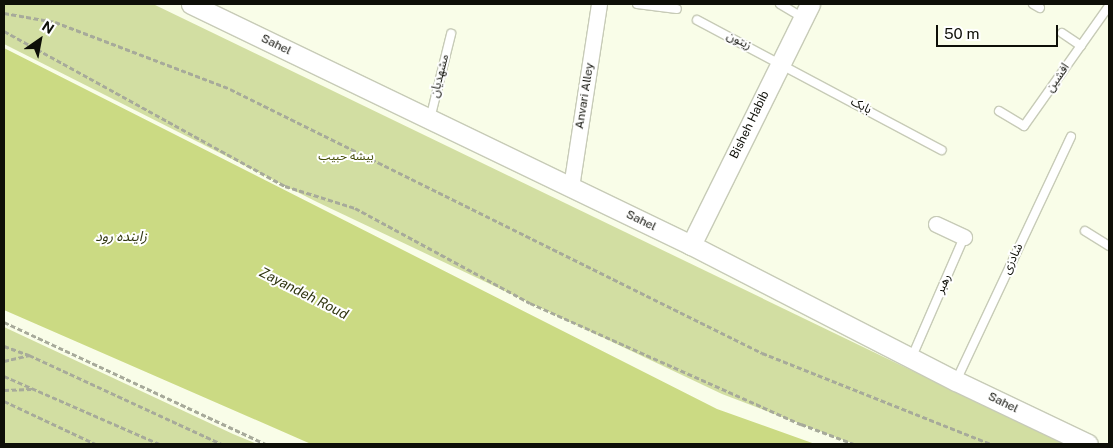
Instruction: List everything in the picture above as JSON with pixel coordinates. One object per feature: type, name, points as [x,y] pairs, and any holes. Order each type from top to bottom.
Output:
[{"type":"street","name":"Sahel","points":[[191,4],[691,245],[956,381],[1088,444]]},
{"type":"street","name":"Anvari Alley","points":[[571,187],[599,4]]},
{"type":"street","name":"Bisheh Habib","points":[[691,245],[806,11]]},
{"type":"street","name":"رهبر","points":[[936,224],[964,237]]},
{"type":"lane","points":[[637,4],[677,9]]},
{"type":"lane","points":[[780,4],[806,11]]},
{"type":"lane","points":[[1033,4],[1040,8]]},
{"type":"lane","name":"افشین","points":[[999,111],[1024,126],[1109,6]]},
{"type":"lane","name":"زیتون","points":[[697,20],[781,62]]},
{"type":"lane","points":[[1062,33],[1081,46]]},
{"type":"lane","name":"مشهدیان","points":[[430,119],[450,34]]},
{"type":"lane","name":"بابک","points":[[781,62],[942,150]]},
{"type":"lane","name":"شادزی","points":[[956,381],[1071,136]]},
{"type":"lane","points":[[1085,231],[1109,246]]},
{"type":"lane","name":"رهبر","points":[[911,358],[964,237]]},
{"type":"path","points":[[4,13],[55,22],[230,88],[762,353],[991,444]]},
{"type":"path","points":[[4,31],[285,186],[355,208],[530,303],[801,424],[854,444]]},
{"type":"path","points":[[4,322],[266,444]]},
{"type":"path","points":[[4,346],[29,355],[222,444]]},
{"type":"path","points":[[4,361],[29,355]]},
{"type":"path","points":[[4,376],[160,444]]},
{"type":"path","points":[[4,390],[34,389]]},
{"type":"path","points":[[4,401],[96,444]]},
{"type":"green space","name":"بیشه حبیب","points":[[4,4],[153,4],[1064,444],[854,444],[722,394],[317,202],[4,44]]},
{"type":"green space","points":[[4,327],[233,434],[257,444],[4,444]]},
{"type":"water","name":"زاینده رود","points":[[4,48],[717,409],[815,444],[311,444],[4,310]]},
{"type":"water label","name":"Zayandeh Roud","points":[[304,293]]}]
